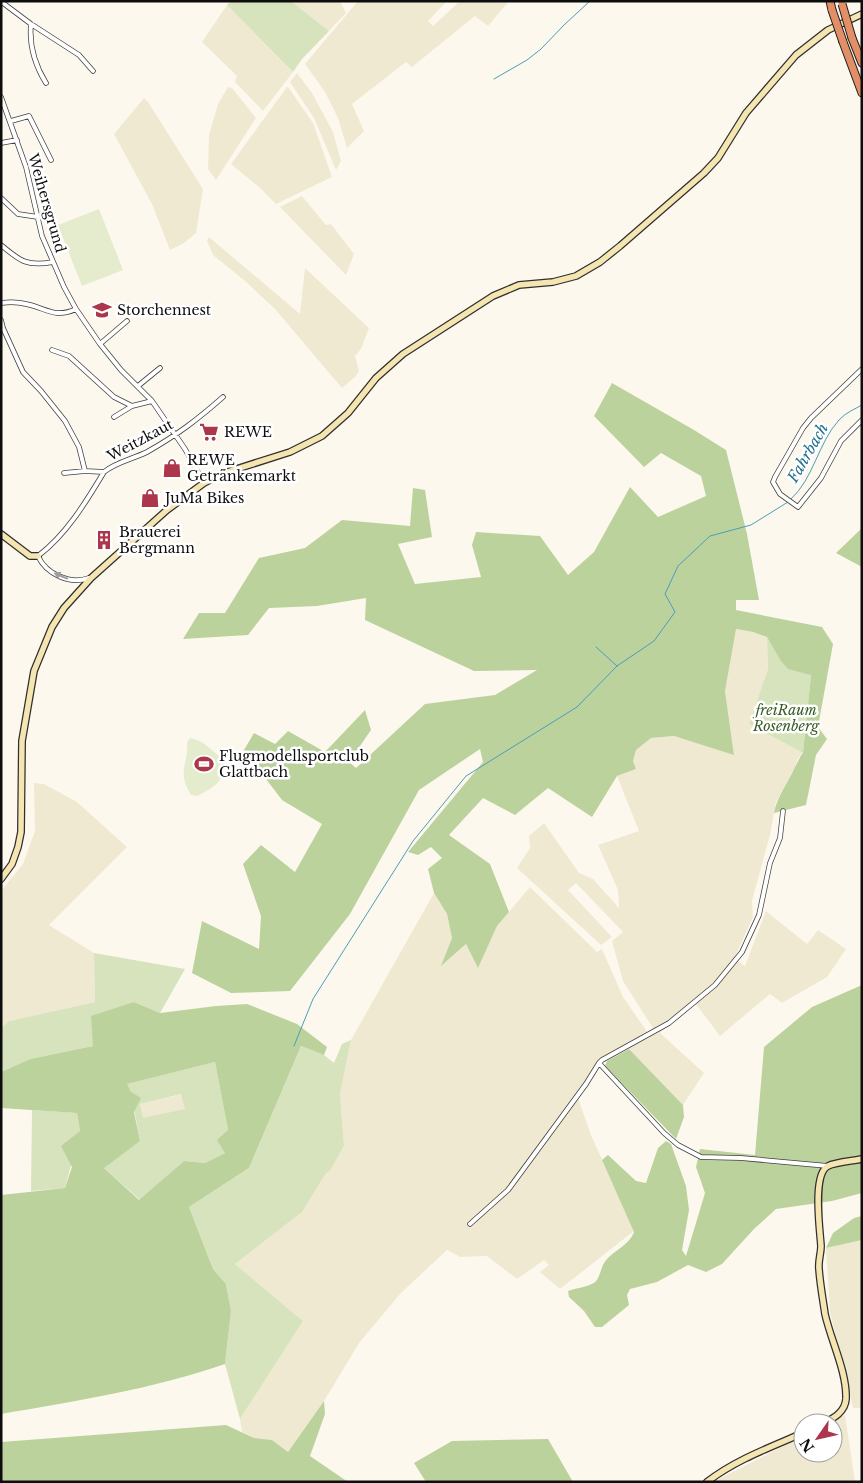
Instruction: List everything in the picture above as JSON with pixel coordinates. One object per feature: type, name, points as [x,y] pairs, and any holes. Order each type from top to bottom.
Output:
[{"type":"highway","points":[[830,1],[862,93]]},
{"type":"highway","points":[[841,3],[862,63]]},
{"type":"main road","points":[[1,879],[12,864],[21,832],[22,741],[34,671],[52,627],[64,608],[91,578],[167,510],[204,483],[224,473],[290,452],[322,436],[342,419],[376,378],[403,354],[494,296],[518,286],[553,282],[576,276],[600,262],[704,173],[718,158],[746,113],[796,55],[828,30],[862,14]]},
{"type":"main road","points":[[1,534],[30,556],[38,556]]},
{"type":"main road","points":[[839,1413],[846,1400],[845,1384],[826,1316],[818,1267],[821,1249],[818,1211],[819,1184],[821,1173],[828,1166],[862,1159]]},
{"type":"main road","points":[[707,1482],[718,1473],[793,1438]]},
{"type":"street","points":[[3,3],[31,24],[80,55],[92,71]]},
{"type":"street","points":[[31,24],[30,35],[34,58],[39,72],[46,83]]},
{"type":"street","name":"Weihersgrund","points":[[1,97],[8,112],[26,168],[42,236],[52,262],[76,309],[100,344],[152,401],[176,436],[204,483]]},
{"type":"street","points":[[1,115],[8,112]]},
{"type":"street","name":"Weihersgrund","points":[[11,121],[30,116],[51,160]]},
{"type":"street","points":[[1,143],[17,140]]},
{"type":"street","points":[[1,198],[18,214],[38,217]]},
{"type":"street","points":[[1,245],[20,260],[39,264],[52,262]]},
{"type":"street","points":[[1,303],[25,303],[55,314],[67,314],[76,309]]},
{"type":"street","points":[[1,320],[12,350],[24,372],[65,421],[79,447],[85,471]]},
{"type":"street","points":[[100,344],[126,320]]},
{"type":"street","points":[[52,350],[69,356],[114,397],[132,406]]},
{"type":"street","points":[[138,386],[160,368]]},
{"type":"street","points":[[862,369],[803,428],[773,482],[776,488],[798,508],[821,478],[841,441],[862,420]]},
{"type":"street","name":"Weitzkaut","points":[[38,556],[78,515],[104,472],[110,467],[139,456],[176,436],[223,398]]},
{"type":"street","points":[[114,417],[132,406],[152,401]]},
{"type":"street","points":[[64,473],[104,472]]},
{"type":"street","points":[[38,556],[41,564],[49,571],[63,577],[78,581],[91,578]]},
{"type":"street","points":[[470,1224],[508,1190],[602,1060],[669,1023],[715,985],[742,952],[759,915],[770,863],[780,838],[783,811]]},
{"type":"street","points":[[599,1063],[664,1133],[678,1145],[701,1158],[741,1158],[828,1166]]},
{"type":"shaded area","points":[[291,1],[340,1],[346,13],[329,31]]},
{"type":"shaded area","points":[[358,1],[447,1],[428,21],[433,26],[460,1],[509,1],[488,26],[475,16],[412,67],[406,62],[352,104],[364,131],[347,148],[338,118],[325,92],[305,64]]},
{"type":"shaded area","points":[[227,5],[293,72],[263,111],[235,82],[237,76],[202,42]]},
{"type":"shaded area","points":[[297,73],[312,93],[333,132],[341,161],[336,170],[314,118],[290,82]]},
{"type":"shaded area","points":[[228,87],[232,88],[256,118],[216,180],[208,169],[209,135],[218,104]]},
{"type":"shaded area","points":[[287,87],[313,123],[332,177],[276,204],[231,164]]},
{"type":"shaded area","points":[[144,98],[203,189],[196,233],[184,243],[170,250],[152,204],[114,134]]},
{"type":"shaded area","points":[[302,196],[326,225],[331,224],[354,254],[346,275],[280,207]]},
{"type":"shaded area","points":[[209,237],[300,314],[305,268],[369,328],[361,349],[355,356],[359,371],[355,377],[342,388],[275,309],[213,255],[207,241]]},
{"type":"shaded area","points":[[735,629],[767,637],[768,669],[749,724],[803,753],[798,758],[776,802],[770,835],[752,901],[753,917],[734,959],[745,966],[766,911],[807,944],[818,930],[846,949],[827,977],[782,1003],[770,994],[720,1036],[695,1003],[660,1033],[704,1073],[683,1105],[625,1045],[601,1058],[577,1095],[591,1135],[634,1231],[560,1289],[540,1272],[549,1265],[544,1260],[517,1279],[487,1256],[460,1257],[447,1250],[400,1294],[359,1343],[324,1401],[288,1452],[272,1440],[254,1438],[242,1432],[240,1419],[303,1321],[235,1264],[302,1212],[326,1173],[330,1171],[344,1146],[340,1094],[351,1040],[434,893],[447,914],[452,938],[442,965],[466,944],[478,967],[497,926],[530,887],[597,952],[602,949],[623,997],[648,1033],[654,1030],[623,981],[612,941],[623,932],[576,883],[568,890],[612,937],[601,945],[517,868],[530,848],[529,836],[544,823],[579,873],[593,879],[619,908],[618,890],[598,845],[639,831],[617,776],[636,769],[633,761],[636,750],[651,738],[674,736],[734,754],[725,691]]},
{"type":"shaded area","points":[[34,783],[44,784],[77,802],[127,847],[49,925],[94,953],[95,1002],[9,1021],[1,1028],[1,891],[23,864],[35,831]]},
{"type":"shaded area","points":[[182,1094],[185,1109],[143,1119],[140,1104]]},
{"type":"shaded area","points":[[862,1240],[862,1408],[853,1408],[830,1312],[826,1248]]},
{"type":"shaded area","points":[[845,1415],[855,1482],[713,1482],[793,1441],[793,1463],[843,1463],[843,1416]]},
{"type":"green space","points":[[231,1],[291,1],[329,31],[302,59],[293,72],[227,5]]},
{"type":"green space","points":[[99,209],[123,270],[82,286],[58,225]]},
{"type":"green space","points":[[612,383],[726,450],[747,534],[759,600],[736,600],[736,610],[822,627],[833,644],[818,727],[827,739],[816,755],[806,805],[774,813],[780,795],[803,753],[811,675],[788,669],[780,660],[767,637],[736,629],[725,691],[734,755],[674,736],[651,738],[636,750],[633,761],[636,769],[617,776],[592,817],[548,788],[515,815],[483,798],[449,835],[490,864],[509,912],[497,926],[478,968],[466,944],[441,966],[452,938],[447,914],[434,893],[428,869],[442,858],[431,847],[418,855],[408,852],[483,762],[480,749],[419,790],[350,914],[290,991],[231,993],[192,973],[202,921],[259,949],[261,916],[243,864],[261,845],[295,872],[322,824],[282,800],[244,750],[254,733],[275,744],[288,731],[325,752],[365,710],[371,730],[349,762],[356,768],[425,704],[495,695],[537,670],[474,671],[365,620],[366,598],[317,606],[269,608],[248,635],[183,639],[199,613],[225,613],[259,558],[305,548],[342,520],[410,526],[413,488],[425,490],[432,537],[398,544],[415,584],[481,577],[472,545],[476,532],[540,536],[568,575],[594,552],[630,487],[658,517],[706,496],[701,476],[661,453],[644,467],[594,416]]},
{"type":"green space","points":[[862,528],[862,567],[836,553]]},
{"type":"green space","name":"freiRaum Rosenberg","points":[[767,637],[780,660],[811,675],[803,753],[749,724],[768,669]]},
{"type":"green space","name":"Flugmodellsportclub Glattbach","points":[[190,738],[204,744],[223,759],[221,778],[209,790],[197,796],[191,795],[184,779],[187,743]]},
{"type":"green space","points":[[94,953],[185,969],[160,1013],[134,1002],[93,1046],[30,1059],[1,1072],[1,1028],[9,1021],[95,1002]]},
{"type":"green space","points":[[862,985],[862,1193],[832,1201],[776,1209],[754,1229],[722,1264],[706,1272],[688,1265],[657,1282],[630,1289],[627,1295],[629,1305],[602,1327],[595,1327],[584,1311],[569,1297],[568,1291],[594,1283],[605,1262],[629,1240],[634,1232],[602,1160],[608,1155],[636,1181],[646,1183],[658,1148],[666,1141],[671,1144],[686,1186],[689,1210],[682,1250],[686,1256],[705,1193],[696,1167],[700,1149],[755,1155],[764,1047],[812,1007]]},
{"type":"green space","points":[[134,1002],[160,1013],[247,1004],[297,1024],[327,1047],[324,1055],[301,1046],[249,1168],[189,1207],[213,1269],[226,1284],[231,1311],[225,1364],[170,1381],[86,1399],[1,1414],[1,1195],[65,1188],[72,1167],[61,1146],[80,1131],[77,1113],[1,1108],[1,1072],[30,1059],[93,1046],[91,1016]],"holes":[[[215,1062],[228,1130],[217,1140],[225,1153],[205,1163],[184,1161],[139,1200],[104,1168],[140,1141],[134,1112],[141,1098],[131,1092],[127,1084]]]},
{"type":"green space","points":[[351,1040],[340,1094],[344,1146],[330,1171],[326,1173],[302,1212],[235,1264],[303,1321],[240,1419],[225,1364],[231,1311],[226,1284],[213,1269],[189,1207],[249,1168],[301,1046],[324,1055],[334,1063],[342,1044]]},
{"type":"green space","points":[[629,1049],[683,1105],[684,1117],[676,1139],[605,1066],[607,1061]]},
{"type":"green space","points":[[215,1062],[228,1130],[225,1153],[205,1163],[184,1161],[140,1200],[103,1167],[140,1141],[131,1092],[126,1084]],"holes":[[[181,1094],[185,1109],[143,1118],[140,1104]]]},
{"type":"green space","points":[[32,1110],[77,1113],[80,1131],[65,1188],[31,1191]]},
{"type":"green space","points":[[862,1216],[862,1240],[826,1248],[833,1233],[854,1218]]},
{"type":"green space","points":[[324,1401],[325,1414],[310,1456],[348,1482],[1,1482],[1,1442],[226,1425],[254,1438],[272,1440],[288,1452]]},
{"type":"green space","points":[[548,1439],[573,1482],[426,1482],[414,1463],[452,1441]]},
{"type":"waterway","points":[[494,79],[527,60],[541,49],[590,1]]},
{"type":"waterway","name":"Fahrbach","points":[[791,499],[799,491],[811,471],[832,429],[844,415],[862,405]]},
{"type":"waterway","points":[[294,1046],[313,999],[413,841],[466,776],[577,707],[617,666],[654,641],[675,612],[665,594],[678,566],[710,536],[751,525],[788,502]]},
{"type":"waterway","points":[[596,647],[617,666]]},
{"type":"place","name":"Storchennest","points":[[102,310]]},
{"type":"place","name":"REWE","points":[[209,432]]},
{"type":"place","name":"REWE Getränkemarkt","points":[[172,468]]},
{"type":"place","name":"JuMa Bikes","points":[[150,498]]},
{"type":"place","name":"Brauerei Bergmann","points":[[104,540]]},
{"type":"place","name":"Flugmodellsportclub Glattbach","points":[[204,764]]}]
